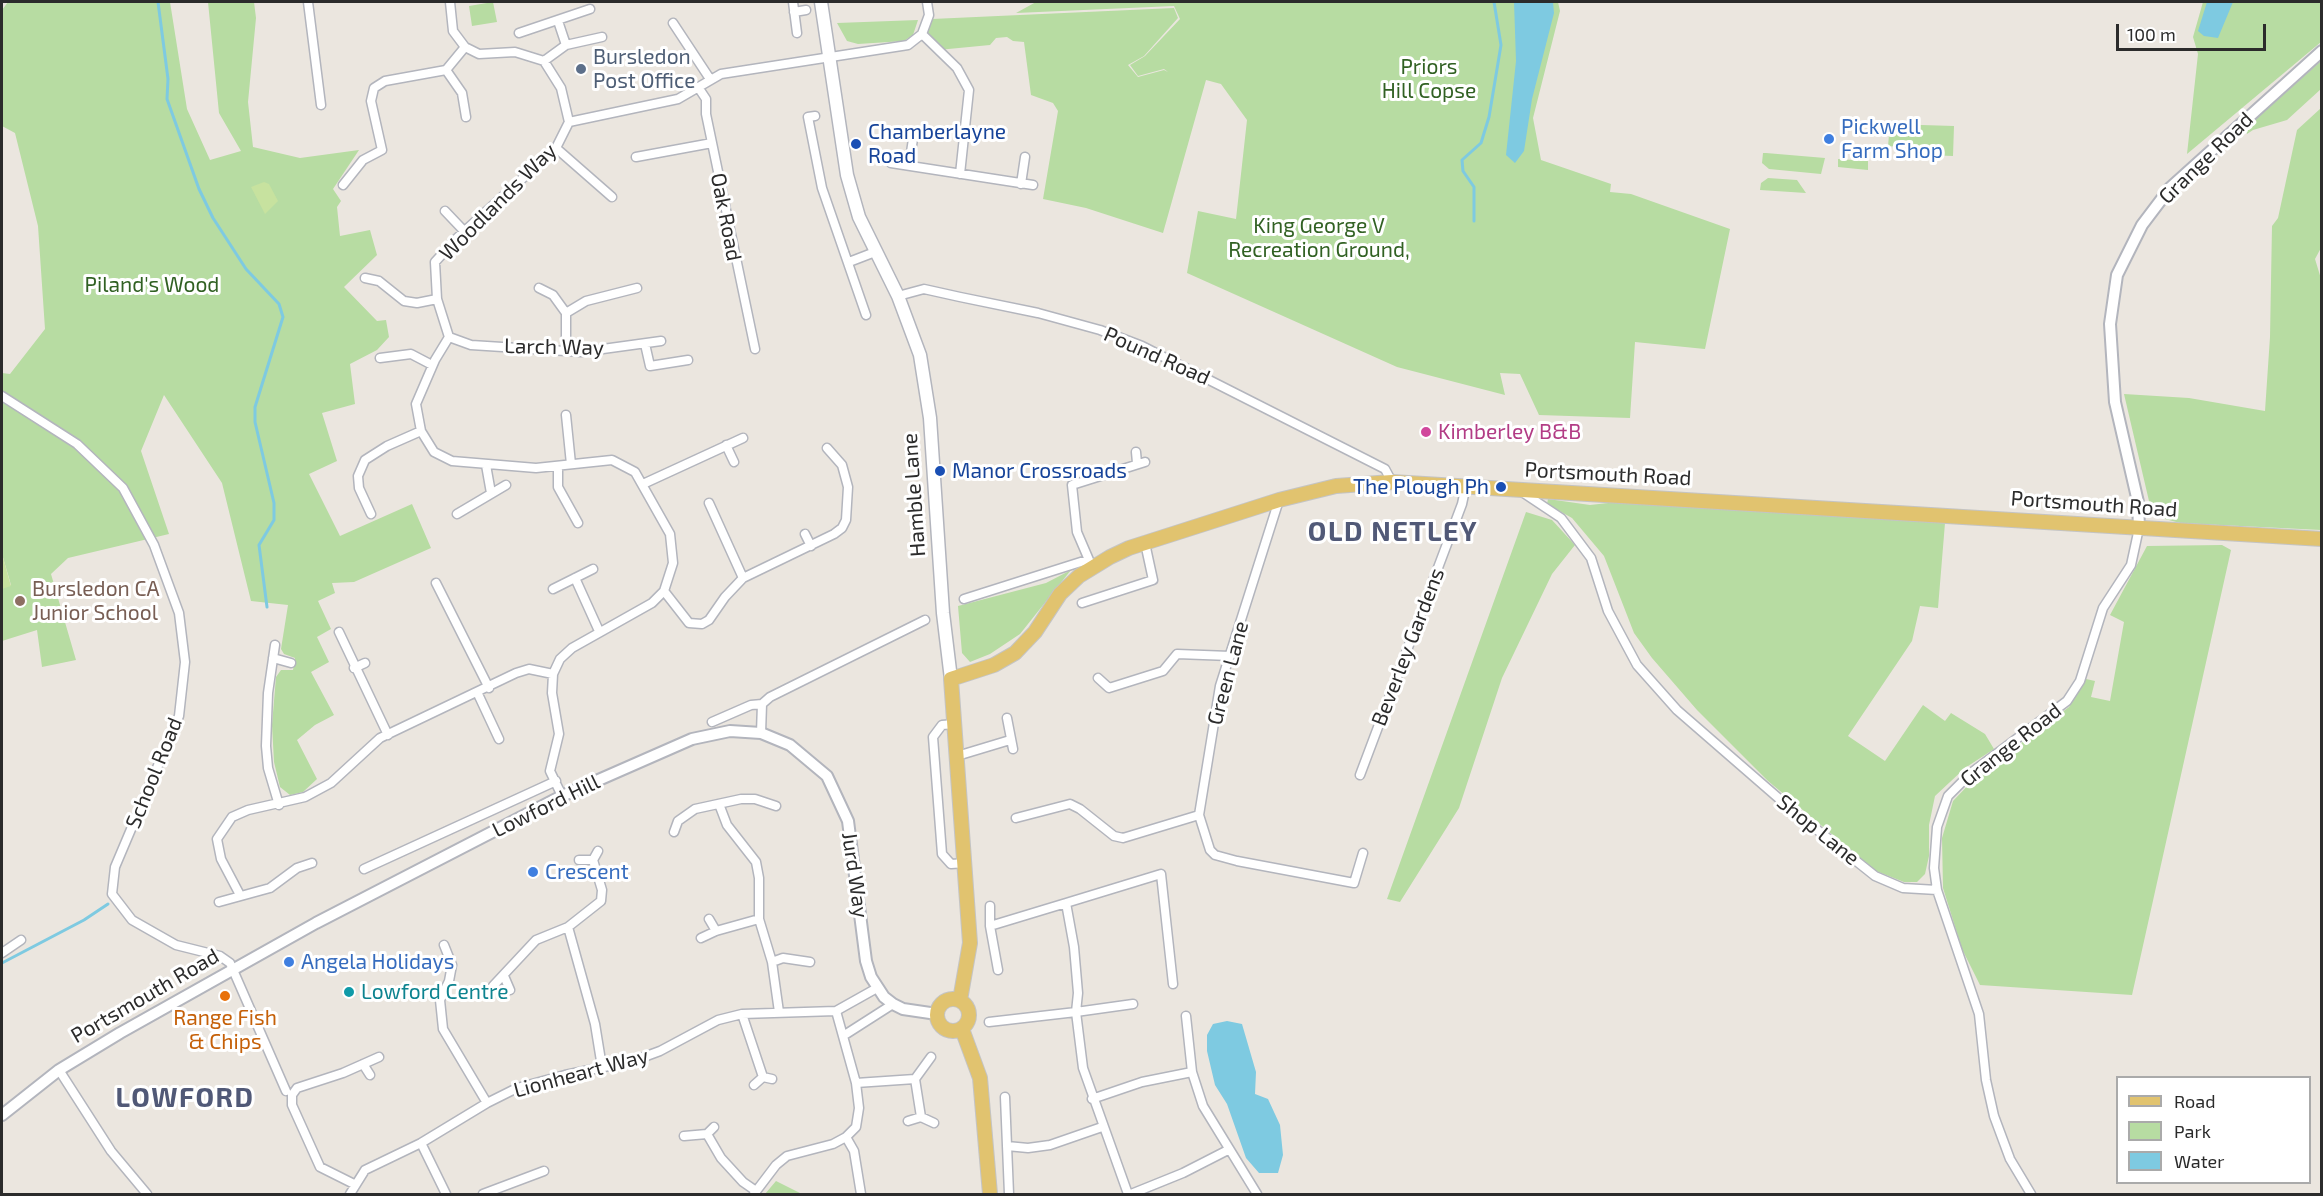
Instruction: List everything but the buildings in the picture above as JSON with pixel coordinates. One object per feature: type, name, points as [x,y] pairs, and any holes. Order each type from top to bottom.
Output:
[{"type":"main road","name":"Hamble Lane","points":[[821,2],[847,175],[859,217],[898,296],[920,355],[927,390],[943,613],[951,679],[966,863],[970,943],[960,1000]]},
{"type":"main road","name":"Portsmouth Road","points":[[951,679],[994,665],[1015,652],[1035,632],[1060,594],[1089,563],[1279,500],[1336,486],[1392,482],[1466,485],[1521,491],[1717,500],[2322,539]]},
{"type":"main road","points":[[960,1000],[967,1006],[970,1015],[962,1029],[952,1031],[943,1028],[937,1014],[945,1001],[960,1000]]},
{"type":"main road","points":[[962,1029],[980,1078],[990,1194]]},
{"type":"street","points":[[308,2],[321,105]]},
{"type":"street","points":[[450,2],[453,31],[465,47],[479,54],[515,52],[544,61],[566,45],[602,37]]},
{"type":"street","points":[[793,2],[797,33]]},
{"type":"street","points":[[569,122],[678,99],[721,74],[908,45],[922,34],[929,15],[927,2]]},
{"type":"street","points":[[519,33],[590,9]]},
{"type":"street","points":[[794,12],[806,10]]},
{"type":"street","points":[[558,21],[566,45]]},
{"type":"street","points":[[673,23],[710,79]]},
{"type":"street","points":[[922,34],[957,68],[969,90],[960,174]]},
{"type":"street","points":[[343,185],[363,160],[382,150],[370,101],[374,88],[384,81],[446,70],[465,47]]},
{"type":"street","name":"Grange Road","points":[[1937,890],[1934,868],[1937,827],[1948,796],[1971,773],[2067,701],[2080,681],[2103,608],[2131,565],[2139,528],[2138,502],[2115,402],[2110,324],[2117,274],[2142,225],[2170,188],[2322,51]]},
{"type":"street","name":"Woodlands Way","points":[[449,337],[437,298],[435,262],[556,148],[569,122],[561,88],[544,61]]},
{"type":"street","points":[[446,70],[462,93],[466,117]]},
{"type":"street","name":"Oak Road","points":[[698,87],[706,99],[706,114],[755,349]]},
{"type":"street","points":[[815,116],[808,117],[822,188],[866,315]]},
{"type":"street","points":[[909,165],[914,139]]},
{"type":"street","points":[[636,157],[712,143]]},
{"type":"street","points":[[556,148],[612,197]]},
{"type":"street","points":[[1021,184],[1024,157]]},
{"type":"street","points":[[891,163],[1033,185]]},
{"type":"street","points":[[445,211],[465,232]]},
{"type":"street","points":[[849,262],[875,252]]},
{"type":"street","points":[[365,278],[379,281],[404,301],[417,303],[437,298]]},
{"type":"street","points":[[539,288],[553,295],[566,313],[566,351]]},
{"type":"street","points":[[566,313],[586,301],[637,288]]},
{"type":"street","name":"Pound Road","points":[[898,296],[924,290],[1038,313],[1121,338],[1142,346],[1385,469],[1392,482]]},
{"type":"street","points":[[449,337],[432,365],[417,404],[421,431],[434,452],[452,461],[536,468],[612,460],[635,472],[665,521],[673,548],[670,578],[664,591],[652,603],[599,631],[572,648],[560,659],[554,674],[552,693],[559,734],[550,771],[562,796]]},
{"type":"street","name":"Larch Way","points":[[449,337],[471,345],[566,351],[661,341]]},
{"type":"street","points":[[645,344],[650,366],[688,360]]},
{"type":"street","points":[[380,358],[411,354],[432,365]]},
{"type":"street","name":"School Road","points":[[2,396],[77,444],[123,488],[154,545],[179,613],[185,662],[179,716],[115,867],[112,894],[132,920],[176,945],[220,956],[233,968]]},
{"type":"street","points":[[566,416],[571,464]]},
{"type":"street","points":[[372,514],[359,482],[360,468],[372,454],[421,431]]},
{"type":"street","points":[[643,484],[743,438]]},
{"type":"street","points":[[726,445],[734,462]]},
{"type":"street","points":[[664,591],[689,623],[702,624],[710,620],[724,597],[743,578],[834,534],[846,520],[848,487],[842,465],[827,448]]},
{"type":"street","points":[[964,599],[1089,563],[1077,532],[1072,485],[1141,463],[1136,452]]},
{"type":"street","points":[[486,465],[491,493]]},
{"type":"street","points":[[558,466],[558,487],[578,523]]},
{"type":"street","points":[[457,514],[506,484]]},
{"type":"street","name":"Beverley Gardens","points":[[1360,775],[1462,504],[1466,485]]},
{"type":"street","name":"Shop Lane","points":[[1521,491],[1561,518],[1591,558],[1608,611],[1637,665],[1677,710],[1791,809],[1875,876],[1903,888],[1937,890]]},
{"type":"street","name":"Green Lane","points":[[1279,500],[1220,686],[1199,815],[1210,850],[1215,855],[1237,861],[1354,884],[1363,853]]},
{"type":"street","points":[[709,504],[743,578]]},
{"type":"street","points":[[805,534],[811,546]]},
{"type":"street","points":[[1082,603],[1152,580],[1145,543]]},
{"type":"street","points":[[553,589],[593,569]]},
{"type":"street","points":[[575,578],[599,631]]},
{"type":"street","points":[[436,584],[489,688]]},
{"type":"street","points":[[712,722],[751,705],[762,704],[800,680],[922,624]]},
{"type":"street","points":[[339,632],[354,668],[388,735]]},
{"type":"street","points":[[275,645],[268,693],[266,746],[268,768],[279,805]]},
{"type":"street","points":[[1098,678],[1109,688],[1163,672],[1177,654],[1230,656]]},
{"type":"street","points":[[273,658],[291,663]]},
{"type":"street","points":[[354,668],[365,663]]},
{"type":"street","points":[[240,895],[221,859],[217,839],[232,817],[248,810],[279,805],[305,797],[332,783],[359,756],[388,735],[529,669],[554,674]]},
{"type":"street","points":[[478,694],[499,740]]},
{"type":"street","points":[[761,733],[762,704]]},
{"type":"street","points":[[1007,718],[1013,749]]},
{"type":"street","points":[[955,724],[942,725],[933,737],[942,854],[951,864],[966,863]]},
{"type":"street","name":"Lowford Hill","points":[[316,923],[562,796],[692,739],[730,731],[761,733]]},
{"type":"street","name":"Jurd Way","points":[[761,733],[790,745],[827,776],[848,821],[866,962],[877,988],[893,1004],[911,1011],[937,1014]]},
{"type":"street","points":[[957,756],[1010,740]]},
{"type":"street","points":[[364,869],[556,781]]},
{"type":"street","points":[[674,832],[675,819],[695,809],[755,799],[776,806]]},
{"type":"street","points":[[718,804],[727,825],[756,862],[759,878],[759,919],[772,962],[779,1012]]},
{"type":"street","points":[[1016,818],[1070,804],[1080,809],[1114,836],[1123,838],[1199,815]]},
{"type":"street","points":[[493,986],[504,976],[524,950],[536,940],[568,927],[601,901],[602,890],[593,860],[598,851]]},
{"type":"street","points":[[579,860],[593,860]]},
{"type":"street","points":[[219,902],[270,888],[297,868],[312,863]]},
{"type":"street","points":[[990,926],[1161,874],[1173,984]]},
{"type":"street","points":[[1937,890],[1979,1014],[1986,1080],[1994,1116],[2010,1159],[2031,1194]]},
{"type":"street","points":[[1066,903],[1078,993],[1076,1012],[1081,1060],[1102,1127],[1130,1194],[1183,1173],[1228,1150]]},
{"type":"street","points":[[990,906],[990,926],[998,970]]},
{"type":"street","points":[[709,919],[716,931]]},
{"type":"street","points":[[702,939],[716,931],[759,919]]},
{"type":"street","name":"Portsmouth Road","points":[[2,1115],[59,1070],[233,968],[316,923]]},
{"type":"street","points":[[568,927],[595,1024],[602,1067]]},
{"type":"street","points":[[2,953],[21,940]]},
{"type":"street","points":[[444,945],[452,964],[449,981],[440,1000],[443,1029],[487,1103]]},
{"type":"street","points":[[772,962],[800,955],[810,962]]},
{"type":"street","points":[[233,968],[286,1091]]},
{"type":"street","points":[[504,976],[510,990]]},
{"type":"street","name":"Lionheart Way","points":[[350,1194],[365,1170],[421,1143],[487,1103],[517,1088],[633,1061],[660,1051],[718,1020],[742,1014],[836,1011],[877,988]]},
{"type":"street","points":[[843,1036],[893,1004]]},
{"type":"street","points":[[989,1022],[1133,1004]]},
{"type":"street","points":[[684,1136],[711,1130],[721,1158],[755,1193],[776,1165],[787,1156],[833,1144],[846,1137],[856,1127],[859,1108],[856,1083],[836,1011]]},
{"type":"street","points":[[742,1014],[767,1078],[754,1085]]},
{"type":"street","points":[[1186,1016],[1192,1072],[1203,1106],[1257,1194]]},
{"type":"street","points":[[354,1185],[320,1167],[292,1105],[292,1095],[297,1088],[379,1057]]},
{"type":"street","points":[[921,1117],[915,1078],[931,1057]]},
{"type":"street","points":[[363,1064],[370,1075]]},
{"type":"street","points":[[59,1070],[111,1151],[147,1194]]},
{"type":"street","points":[[1092,1099],[1142,1082],[1192,1072]]},
{"type":"street","points":[[856,1083],[915,1078]]},
{"type":"street","points":[[1005,1097],[1009,1194]]},
{"type":"street","points":[[908,1121],[921,1117],[934,1123]]},
{"type":"street","points":[[1007,1146],[1028,1148],[1050,1145],[1102,1127]]},
{"type":"street","points":[[846,1137],[854,1151],[861,1194]]},
{"type":"street","points":[[421,1143],[446,1194]]},
{"type":"street","points":[[483,1194],[531,1182],[544,1171]]},
{"type":"green space","name":"Piland's Wood","points":[[8,2],[170,2],[187,109],[210,160],[241,151],[219,113],[208,2],[254,2],[256,18],[248,102],[253,147],[300,158],[359,150],[333,189],[341,201],[337,207],[340,236],[370,230],[377,255],[344,287],[377,321],[386,320],[389,337],[377,350],[350,364],[355,404],[322,413],[337,461],[309,474],[340,536],[412,504],[431,548],[354,582],[332,583],[335,593],[318,601],[331,629],[317,637],[329,662],[311,672],[334,715],[315,725],[297,740],[317,779],[303,792],[290,795],[280,787],[274,762],[272,725],[276,677],[281,670],[293,670],[295,658],[284,654],[281,649],[288,605],[251,601],[222,483],[164,395],[141,451],[169,534],[68,558],[51,574],[76,660],[42,667],[37,630],[2,641],[2,588],[11,585],[2,554],[2,373],[10,374],[45,329],[38,226],[15,133],[2,126],[2,10]]},
{"type":"green space","points":[[493,2],[497,22],[472,26],[469,6]]},
{"type":"green space","points":[[1036,2],[1558,2],[1560,11],[1533,118],[1541,160],[1611,184],[1610,192],[1631,194],[1730,229],[1705,349],[1635,342],[1630,418],[1539,415],[1520,374],[1500,373],[1505,395],[1397,367],[1187,273],[1198,211],[1236,219],[1247,120],[1221,84],[1206,80],[1163,233],[1086,208],[1043,199],[1058,111],[1053,103],[1031,95],[1024,42],[1013,41],[1007,37],[996,38],[990,45],[938,50],[926,37],[932,19],[1174,8],[1178,18],[1144,56],[1128,65],[1138,77],[1164,70],[1168,72],[1164,69],[1138,76],[1130,65],[1145,56],[1180,19],[1174,6],[1016,13]]},
{"type":"green space","points":[[2203,2],[2321,2],[2321,42],[2187,154],[2198,54],[2193,37]]},
{"type":"green space","points":[[918,20],[913,35],[904,41],[858,44],[847,41],[837,23]]},
{"type":"green space","points":[[2321,61],[2321,89],[2287,120],[2247,134],[2246,128]]},
{"type":"green space","points":[[2321,108],[2322,246],[2315,259],[2322,282],[2321,530],[2180,523],[2165,519],[2155,511],[2149,501],[2124,394],[2189,398],[2265,411],[2270,337],[2272,226],[2278,218],[2297,130]]},
{"type":"green space","points":[[1890,124],[1954,126],[1953,156],[1898,154],[1899,147],[1888,146]]},
{"type":"green space","points":[[1763,153],[1825,158],[1821,174],[1769,169],[1762,163]]},
{"type":"green space","points":[[1838,159],[1868,161],[1868,170],[1838,167]]},
{"type":"green space","points":[[1768,178],[1797,180],[1806,193],[1760,190],[1761,183]]},
{"type":"green space","points":[[264,182],[269,184],[278,201],[265,214],[251,187]]},
{"type":"green space","points":[[1548,499],[1590,505],[1617,502],[1945,523],[1938,608],[1920,606],[1912,641],[1848,736],[1885,761],[1923,705],[1945,721],[1951,713],[1985,734],[1994,749],[1965,768],[1935,796],[1929,825],[1929,856],[1925,874],[1917,882],[1904,882],[1876,871],[1768,781],[1697,710],[1652,658],[1634,633],[1604,556],[1572,518],[1547,504]]},
{"type":"green space","points":[[1526,512],[1552,520],[1575,545],[1552,574],[1502,678],[1459,808],[1400,902],[1387,899]]},
{"type":"green space","points":[[2222,545],[2231,550],[2132,995],[1980,985],[1962,949],[1943,888],[1942,838],[1953,801],[1975,778],[2069,707],[2086,679],[2095,681],[2091,697],[2110,701],[2124,622],[2110,615],[2147,546]]},
{"type":"green space","points":[[2,554],[11,586],[2,589]]},
{"type":"green space","points":[[1071,570],[1020,634],[990,654],[970,662],[962,653],[958,606],[1046,583]]},
{"type":"green space","points":[[776,1181],[802,1194],[765,1194]]},
{"type":"water","points":[[1514,2],[1553,2],[1554,13],[1532,99],[1524,151],[1515,163],[1506,155],[1516,61]]},
{"type":"water","points":[[2207,2],[2233,2],[2218,38],[2204,36],[2198,31]]},
{"type":"water","points":[[1227,1021],[1242,1024],[1256,1072],[1255,1094],[1268,1099],[1280,1125],[1283,1155],[1278,1173],[1259,1173],[1246,1158],[1227,1104],[1215,1085],[1207,1051],[1207,1035],[1213,1024]]},
{"type":"waterway","points":[[158,2],[168,79],[167,99],[199,189],[213,218],[246,269],[279,304],[283,317],[255,407],[255,422],[274,503],[274,520],[259,545],[267,607]]},
{"type":"waterway","points":[[1474,221],[1474,187],[1463,171],[1462,160],[1481,143],[1489,117],[1501,45],[1494,2]]},
{"type":"waterway","points":[[2,963],[84,920],[108,904]]},
{"type":"place","name":"Bursledon Post Office","points":[[581,69]]},
{"type":"place","name":"Pickwell Farm Shop","points":[[1829,139]]},
{"type":"place","name":"Chamberlayne Road","points":[[856,144]]},
{"type":"place","name":"Kimberley B&B","points":[[1426,432]]},
{"type":"place","name":"Manor Crossroads","points":[[940,471]]},
{"type":"place","name":"The Plough Ph","points":[[1501,487]]},
{"type":"place","name":"Bursledon CA Junior School","points":[[20,601]]},
{"type":"place","name":"Crescent","points":[[533,872]]},
{"type":"place","name":"Angela Holidays","points":[[289,962]]},
{"type":"place","name":"Lowford Centre","points":[[349,992]]},
{"type":"place","name":"Range Fish & Chips","points":[[225,996]]},
{"type":"district","name":"OLD NETLEY","points":[[1393,532]]},
{"type":"district","name":"LOWFORD","points":[[185,1098]]},
{"type":"park label","name":"Priors Hill Copse","points":[[1429,79]]},
{"type":"park label","name":"King George V Recreation Ground,","points":[[1319,238]]}]
